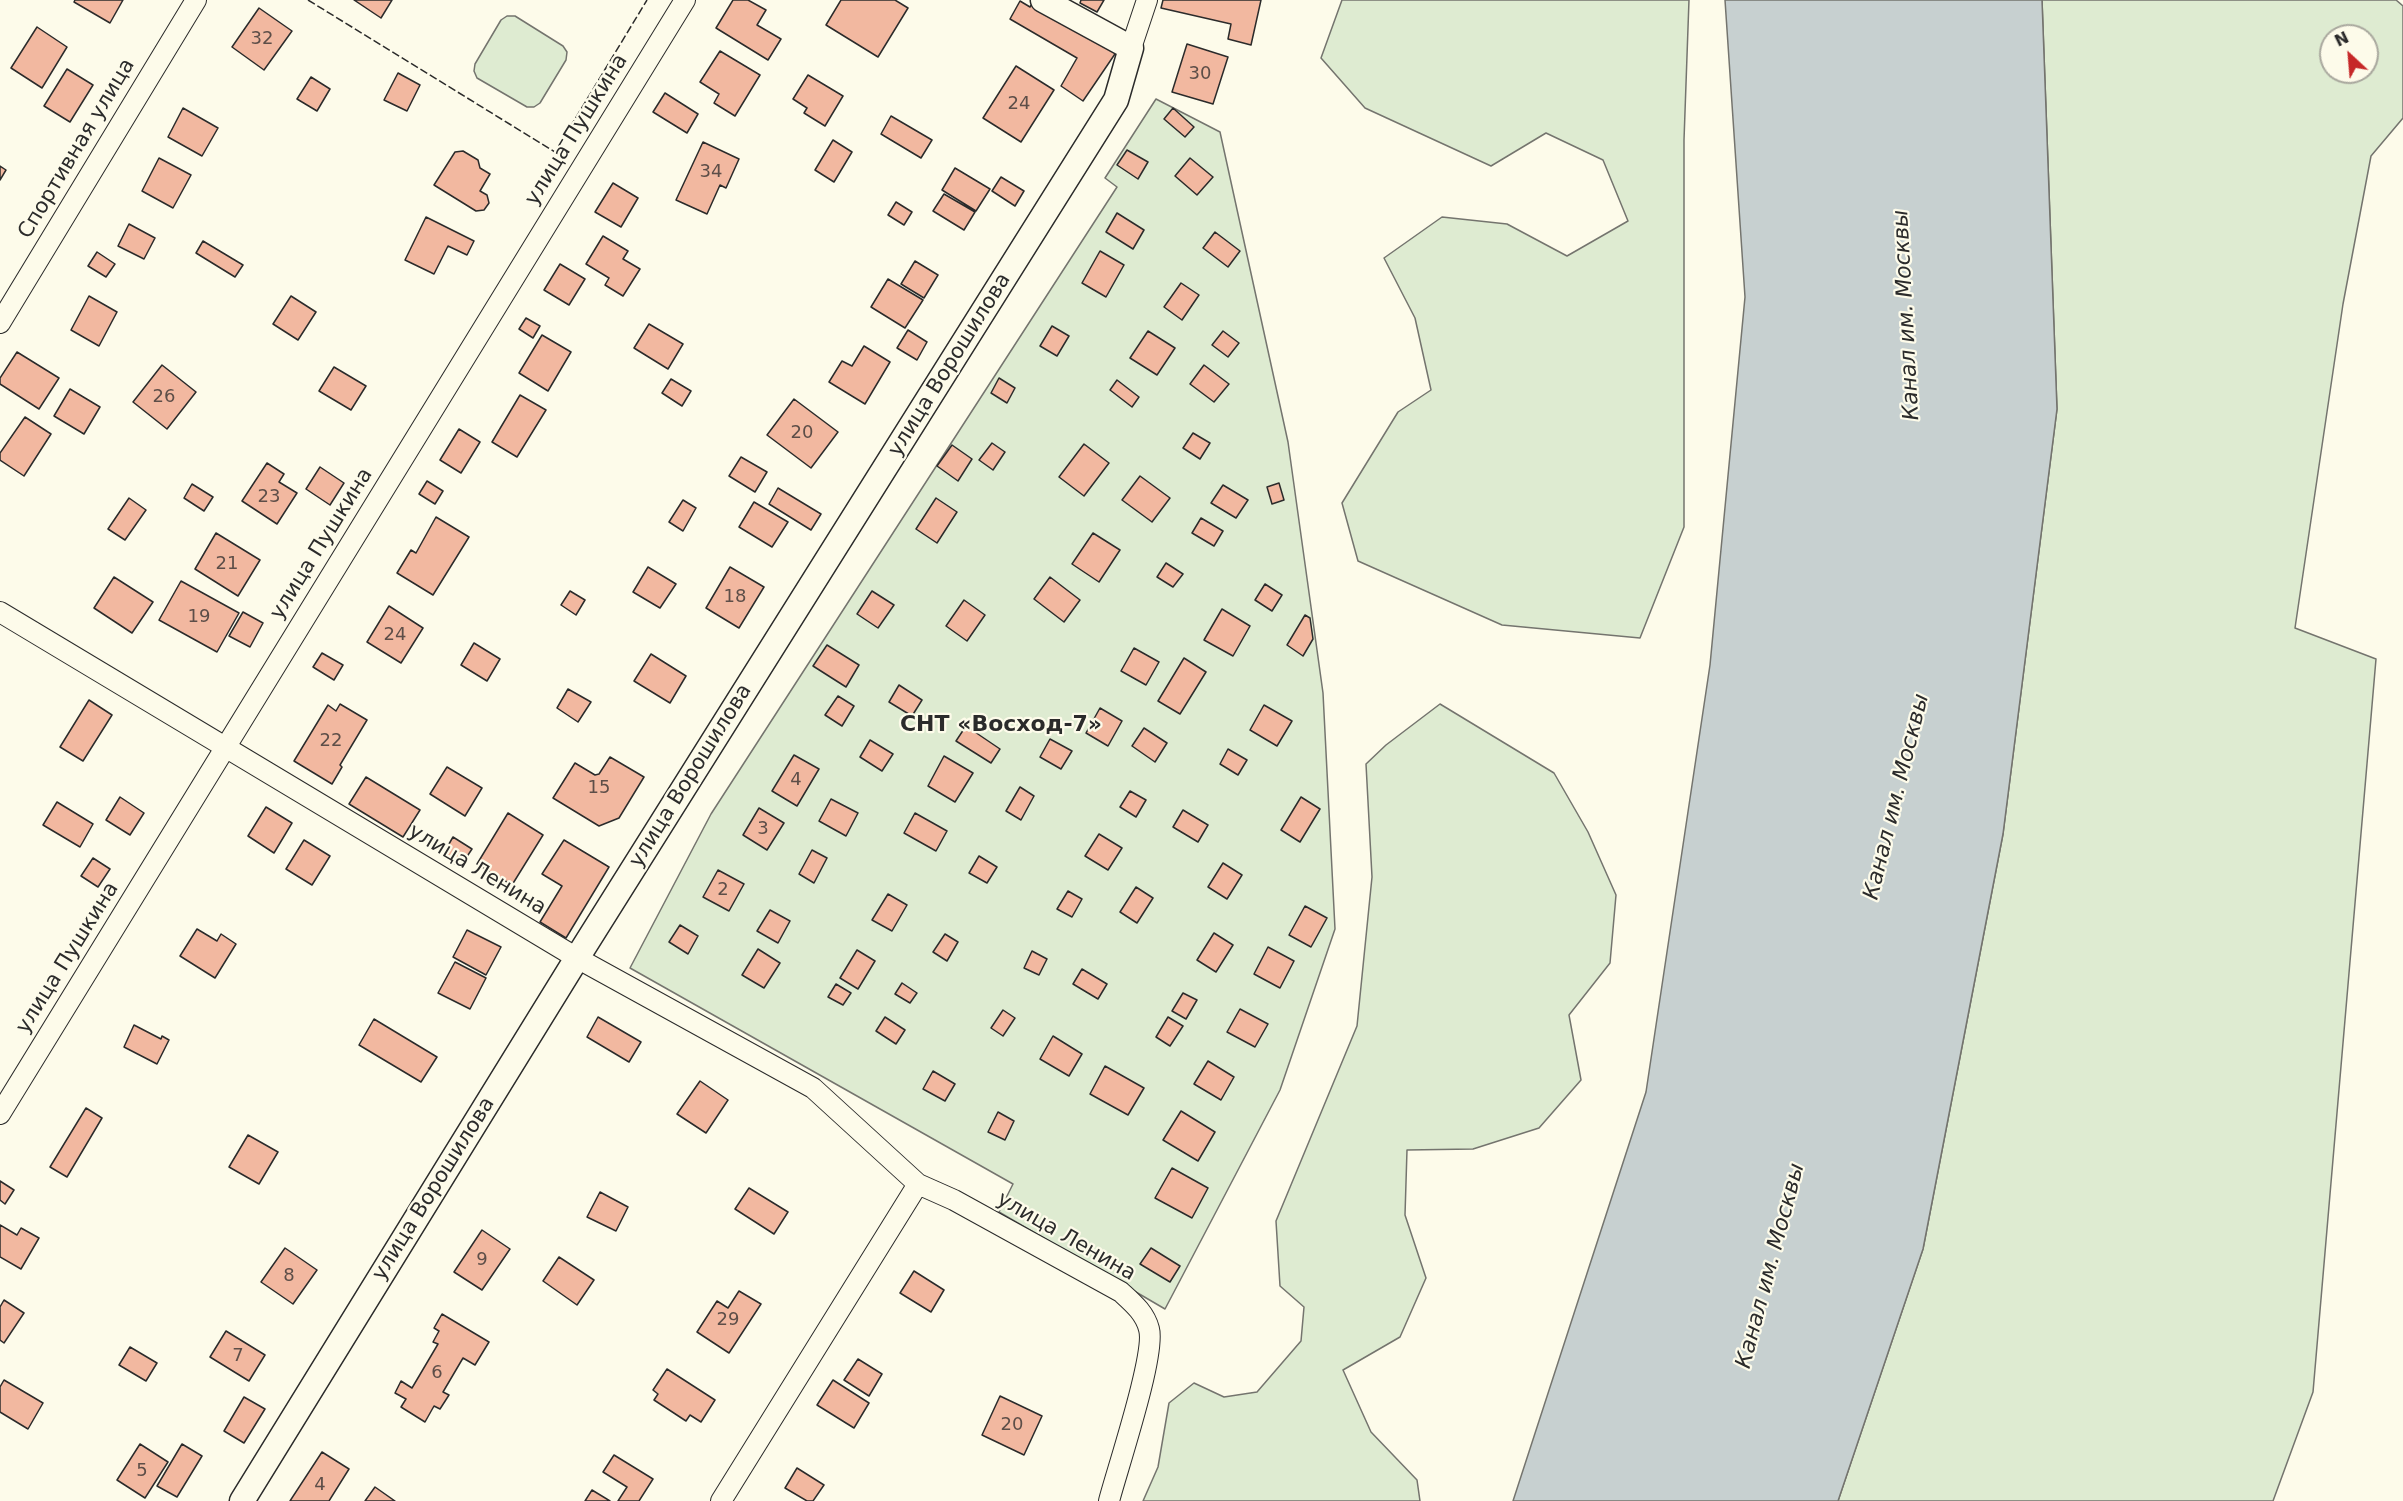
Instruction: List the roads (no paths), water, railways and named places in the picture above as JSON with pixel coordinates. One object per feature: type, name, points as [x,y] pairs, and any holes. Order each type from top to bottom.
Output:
[{"type":"street","name":"Спортивная улица","points":[[0,323],[196,0]]},
{"type":"street","name":"улица Пушкина","points":[[0,1114],[685,0]]},
{"type":"street","points":[[1044,0],[1131,48],[1147,0]]},
{"type":"street","name":"улица Ворошилова","points":[[242,1501],[577,958],[1116,100],[1131,48]]},
{"type":"street","name":"улица Ленина","points":[[0,612],[577,958],[813,1088],[918,1184],[954,1200],[1121,1292],[1142,1313],[1150,1331],[1148,1359],[1108,1501]]},
{"type":"street","points":[[721,1501],[918,1184]]},
{"type":"water","name":"Канал им. Москвы","points":[[1725,0],[2042,0],[2057,409],[2003,834],[1923,1249],[1838,1501],[1513,1501],[1646,1092],[1710,665],[1745,297]]},
{"type":"district","name":"СНТ «Восход-7»","points":[[1001,725]]}]
